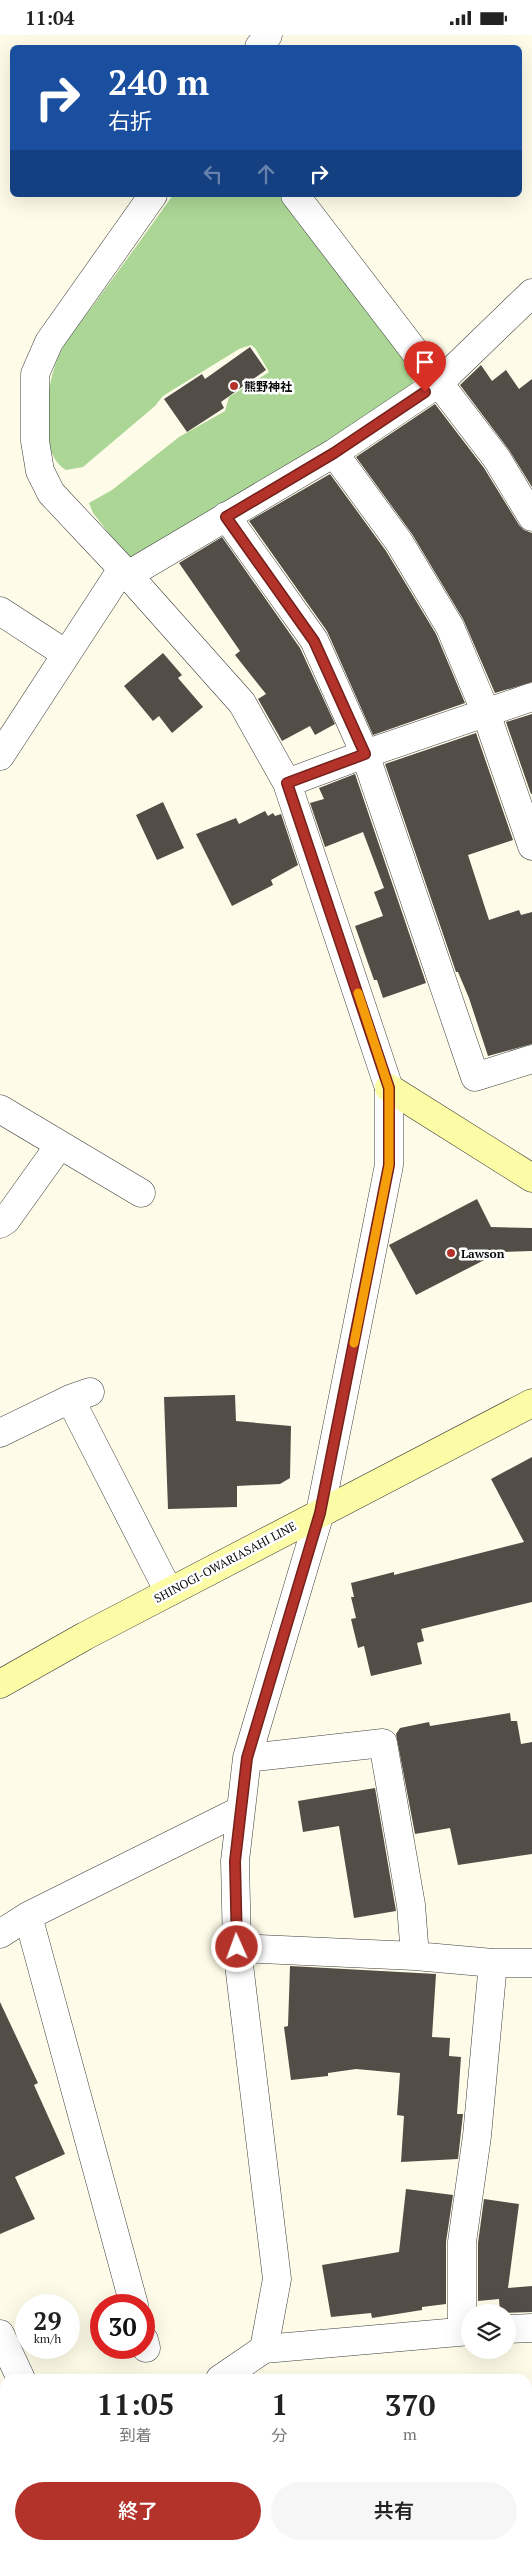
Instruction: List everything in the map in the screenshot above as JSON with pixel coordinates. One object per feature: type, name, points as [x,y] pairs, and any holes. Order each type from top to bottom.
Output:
[{"type":"main road","points":[[389,1088],[532,1178]]},
{"type":"main road","name":"SHINOGI-OWARIASAHI LINE","points":[[0,1684],[169,1592],[532,1403]]},
{"type":"street","points":[[152,197],[49,341],[35,374],[35,441],[40,471],[52,493],[242,703],[287,783],[389,1088],[389,1165],[320,1513],[247,1758],[235,1861],[237,1947],[277,2279],[264,2349]]},
{"type":"street","points":[[297,197],[440,382],[497,459],[532,517]]},
{"type":"street","points":[[0,756],[66,654],[125,572],[226,517],[334,453],[440,382],[532,293]]},
{"type":"street","points":[[334,453],[399,543],[450,627],[486,713],[532,846]]},
{"type":"street","points":[[226,517],[314,641],[365,754],[474,1077],[532,1059]]},
{"type":"street","points":[[0,611],[66,654]]},
{"type":"street","points":[[287,783],[365,754],[532,697]]},
{"type":"street","points":[[0,1109],[59,1146],[141,1193]]},
{"type":"street","points":[[0,1224],[6,1220],[59,1146]]},
{"type":"street","points":[[0,1433],[80,1395],[169,1592]]},
{"type":"street","points":[[247,1758],[383,1743],[411,1905],[415,1956]]},
{"type":"street","points":[[0,1934],[28,1916],[241,1810]]},
{"type":"street","points":[[28,1916],[131,2294]]},
{"type":"street","points":[[237,1947],[415,1956],[493,1963],[532,1963]]},
{"type":"street","points":[[465,2304],[462,2241],[476,2136],[493,1963]]},
{"type":"street","points":[[516,2328],[532,2327]]},
{"type":"street","points":[[227,2374],[264,2349],[461,2331]]},
{"type":"street","points":[[0,2334],[19,2374]]},
{"type":"green space","name":"熊野神社","points":[[172,197],[282,197],[408,360],[412,370],[412,387],[406,396],[131,558],[125,554],[93,513],[89,503],[112,490],[179,437],[225,411],[229,397],[269,372],[255,348],[251,345],[239,349],[163,396],[155,406],[83,467],[66,470],[56,460],[50,447],[47,431],[46,413],[52,377],[62,349]]},
{"type":"building","points":[[250,347],[266,370],[221,402],[224,408],[187,432],[164,399],[202,374],[205,379]]},
{"type":"building","points":[[481,365],[492,381],[506,370],[519,389],[532,379],[532,487],[509,450],[460,385]]},
{"type":"building","points":[[435,404],[484,468],[519,525],[524,530],[532,533],[532,682],[495,693],[463,619],[412,534],[356,457]]},
{"type":"building","points":[[330,474],[386,551],[436,634],[465,703],[373,735],[327,631],[249,521]]},
{"type":"building","points":[[222,537],[300,648],[335,724],[315,735],[310,726],[282,741],[258,699],[266,694],[235,655],[240,651],[179,563]]},
{"type":"building","points":[[163,653],[182,675],[178,678],[203,707],[172,733],[159,716],[153,721],[124,686]]},
{"type":"building","points":[[532,714],[532,794],[531,794],[506,722]]},
{"type":"building","points":[[476,733],[513,840],[468,855],[489,920],[519,910],[521,915],[532,912],[532,1044],[488,1056],[469,998],[458,972],[456,972],[385,764]]},
{"type":"building","points":[[355,774],[426,983],[383,998],[377,980],[374,980],[355,926],[383,916],[374,892],[384,888],[363,832],[325,847],[310,803],[324,799],[319,788]]},
{"type":"building","points":[[163,802],[184,848],[157,860],[136,815]]},
{"type":"building","points":[[265,811],[268,816],[273,813],[275,816],[281,814],[298,865],[271,880],[273,885],[232,906],[196,834],[236,818],[239,824]]},
{"type":"building","points":[[477,1199],[491,1227],[532,1228],[532,1251],[500,1252],[416,1295],[389,1245]]},
{"type":"building","points":[[235,1395],[236,1421],[291,1426],[290,1478],[280,1484],[237,1486],[237,1507],[168,1509],[164,1397]]},
{"type":"building","points":[[532,1457],[532,1602],[421,1629],[424,1641],[417,1643],[422,1664],[371,1676],[364,1646],[358,1648],[351,1619],[356,1618],[351,1597],[354,1597],[351,1583],[394,1572],[394,1575],[524,1542],[491,1479]]},
{"type":"building","points":[[510,1713],[511,1721],[517,1721],[521,1744],[532,1742],[532,1854],[458,1865],[450,1828],[415,1834],[396,1734],[400,1728],[429,1722],[430,1726]]},
{"type":"building","points":[[375,1788],[396,1911],[354,1918],[339,1826],[303,1832],[298,1801]]},
{"type":"building","points":[[290,1966],[436,1974],[432,2037],[450,2038],[449,2056],[461,2057],[457,2114],[463,2114],[458,2159],[401,2162],[404,2116],[397,2115],[400,2073],[356,2069],[328,2073],[328,2076],[291,2080],[284,2027],[288,2026]]},
{"type":"building","points":[[0,2002],[38,2083],[34,2085],[65,2154],[15,2177],[35,2219],[0,2234]]},
{"type":"building","points":[[406,2189],[453,2195],[446,2242],[446,2304],[422,2307],[422,2310],[372,2318],[371,2313],[331,2317],[322,2265],[399,2252]]},
{"type":"building","points":[[484,2199],[519,2204],[508,2288],[532,2286],[532,2312],[516,2312],[516,2304],[499,2304],[499,2299],[478,2301],[478,2243]]},
{"type":"slow traffic","points":[[354,1343],[389,1165],[389,1088],[358,993]]},
{"type":"place","name":"熊野神社","points":[[234,386]]},
{"type":"place","name":"Lawson","points":[[451,1253]]},
{"type":"route","points":[[237,1947],[235,1861],[247,1758],[320,1513],[389,1165],[389,1088],[287,783],[365,754],[314,641],[226,517],[334,453],[425,392]]}]
